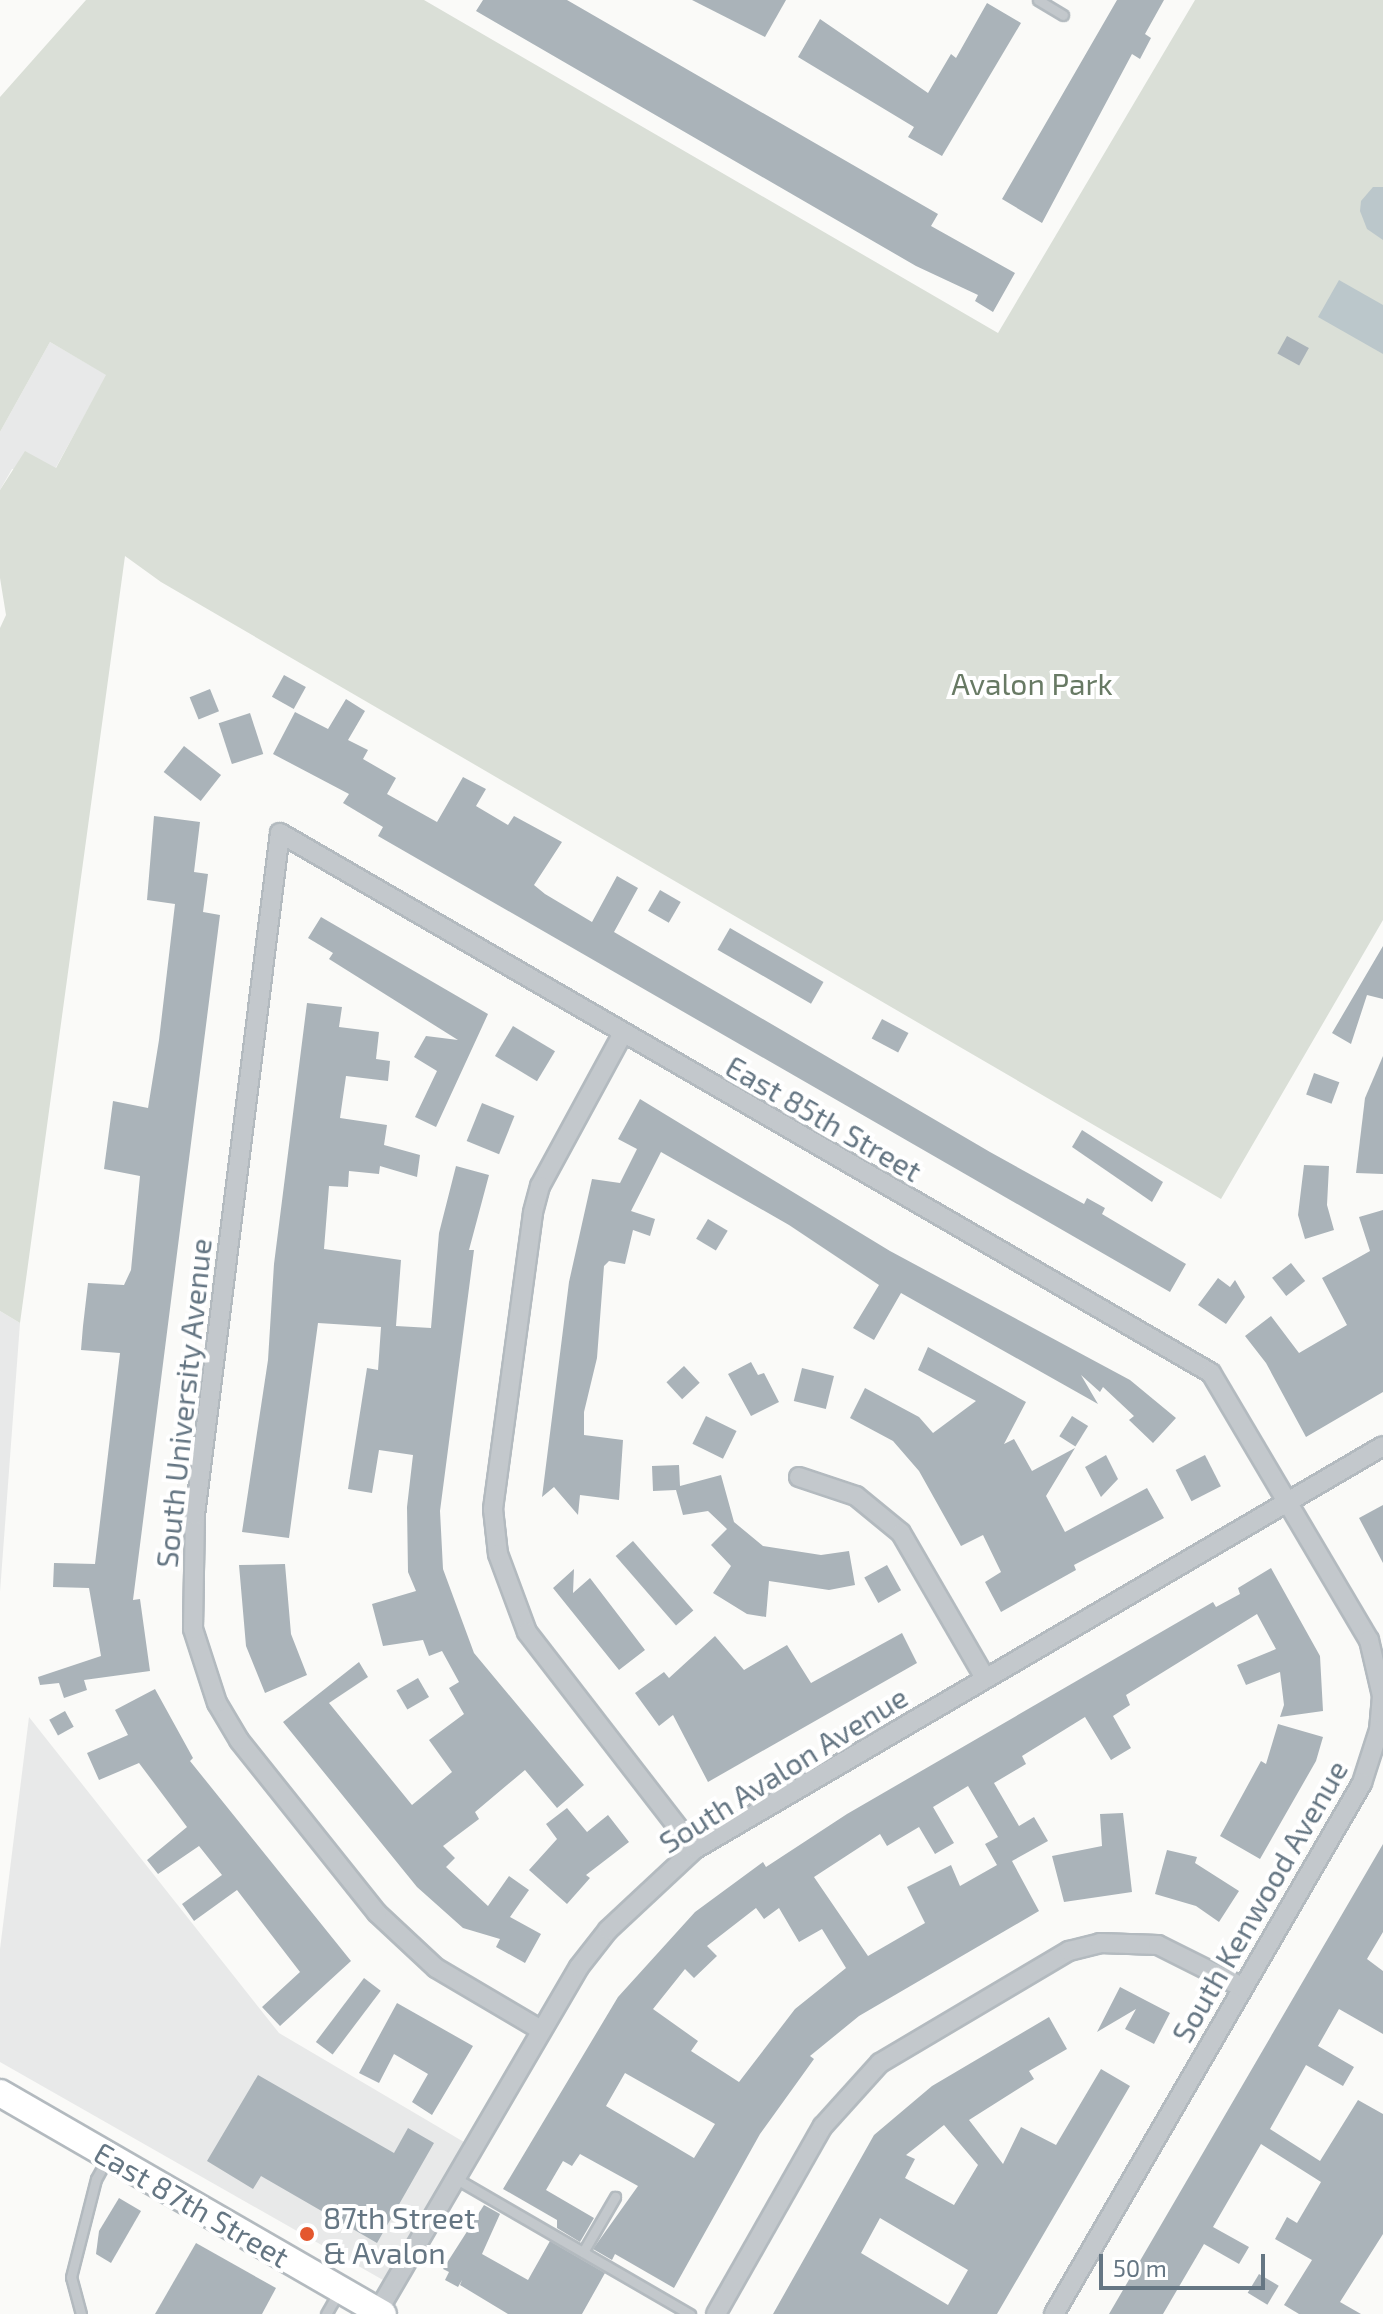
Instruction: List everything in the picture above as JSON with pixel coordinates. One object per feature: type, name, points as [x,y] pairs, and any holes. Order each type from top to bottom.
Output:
[{"type":"main road","name":"East 87th Street","points":[[0,2093],[381,2312]]},
{"type":"street","name":"East 85th Street","points":[[280,833],[622,1035],[1211,1373],[1289,1502]]},
{"type":"street","name":"South University Avenue","points":[[280,833],[195,1515],[193,1629],[217,1703],[239,1740],[377,1913],[436,1968],[541,2030]]},
{"type":"street","points":[[622,1035],[540,1186],[533,1213],[493,1509],[498,1554],[527,1632],[695,1849]]},
{"type":"street","name":"South Avalon Avenue","points":[[381,2312],[541,2030],[608,1930],[695,1849],[1383,1446]]},
{"type":"street","points":[[799,1477],[856,1496],[901,1533],[985,1678]]},
{"type":"street","name":"South Kenwood Avenue","points":[[1054,2314],[1362,1783],[1379,1730],[1382,1696],[1369,1640],[1289,1502]]},
{"type":"street","points":[[716,2314],[823,2126],[880,2063],[1069,1951],[1100,1943],[1158,1945],[1242,1987]]},
{"type":"lane","points":[[1038,0],[1063,15]]},
{"type":"lane","points":[[81,2314],[71,2277],[96,2179],[109,2156]]},
{"type":"lane","points":[[455,2178],[690,2314]]},
{"type":"lane","points":[[583,2252],[615,2197]]},
{"type":"lane","points":[[326,2314],[340,2289]]},
{"type":"shaded area","points":[[1373,187],[1383,187],[1383,240],[1367,229],[1360,211],[1361,201]]},
{"type":"shaded area","points":[[1339,280],[1383,305],[1383,354],[1318,317]]},
{"type":"shaded area","points":[[50,342],[107,375],[55,469],[12,469],[0,490],[0,432]]},
{"type":"shaded area","points":[[0,1311],[20,1323],[0,1592]]},
{"type":"shaded area","points":[[29,1717],[279,2033],[469,2145],[390,2284],[0,2062],[0,1949]]},
{"type":"green space","name":"Avalon Park","points":[[86,0],[424,0],[998,333],[1195,0],[1383,0],[1383,920],[1221,1199],[161,582],[125,556],[20,1323],[0,1311],[0,628],[6,615],[0,578],[0,490],[25,451],[56,468],[106,375],[50,342],[0,432],[0,97]]},
{"type":"building","points":[[483,0],[567,0],[938,214],[931,226],[1015,273],[993,312],[975,301],[978,295],[916,266],[476,11]]},
{"type":"building","points":[[692,0],[786,0],[765,37]]},
{"type":"building","points":[[1117,0],[1164,0],[1145,34],[1151,38],[1140,59],[1132,54],[1042,223],[1002,199]]},
{"type":"building","points":[[987,3],[1021,23],[942,156],[908,137],[914,127],[798,57],[820,19],[928,93],[951,54],[956,58]]},
{"type":"building","points":[[1287,336],[1309,348],[1299,366],[1277,353]]},
{"type":"building","points":[[284,675],[306,687],[294,709],[272,697]]},
{"type":"building","points":[[210,689],[219,711],[199,719],[190,697]]},
{"type":"building","points":[[346,699],[365,711],[348,740],[368,750],[363,759],[396,778],[387,794],[437,822],[463,777],[486,789],[476,806],[508,825],[514,816],[562,842],[534,885],[545,894],[592,922],[617,876],[638,888],[614,932],[990,1152],[1084,1204],[1087,1198],[1105,1208],[1102,1214],[1186,1264],[1170,1292],[378,836],[383,827],[343,803],[349,794],[273,754],[295,712],[328,729]]},
{"type":"building","points":[[250,713],[263,754],[232,764],[219,723]]},
{"type":"building","points":[[184,746],[221,775],[201,801],[164,772]]},
{"type":"building","points":[[154,816],[200,822],[194,872],[208,874],[203,912],[220,915],[133,1600],[140,1599],[150,1671],[84,1680],[87,1690],[64,1698],[59,1683],[40,1685],[38,1677],[101,1656],[89,1588],[53,1587],[54,1563],[95,1564],[120,1353],[81,1350],[88,1283],[124,1285],[131,1270],[140,1176],[104,1169],[113,1101],[148,1108],[159,1040],[175,904],[147,900]]},
{"type":"building","points":[[660,890],[681,902],[669,923],[648,911]]},
{"type":"building","points":[[321,917],[488,1014],[436,1127],[415,1117],[437,1071],[414,1057],[426,1036],[458,1040],[329,959],[333,953],[308,938]]},
{"type":"building","points":[[730,928],[824,982],[811,1004],[718,950]]},
{"type":"building","points":[[1383,946],[1383,999],[1367,995],[1351,1044],[1332,1033]]},
{"type":"building","points":[[307,1003],[342,1007],[339,1027],[379,1032],[376,1059],[390,1061],[388,1081],[346,1076],[340,1118],[387,1125],[384,1145],[420,1155],[417,1177],[380,1166],[379,1174],[349,1171],[348,1187],[329,1186],[324,1249],[401,1260],[396,1326],[431,1328],[439,1233],[456,1166],[489,1175],[469,1250],[474,1250],[440,1511],[443,1569],[474,1653],[584,1785],[557,1808],[525,1770],[475,1812],[479,1819],[443,1846],[455,1858],[446,1867],[488,1906],[509,1876],[529,1890],[510,1917],[541,1934],[525,1963],[496,1947],[500,1939],[463,1928],[417,1887],[283,1722],[359,1662],[368,1677],[329,1703],[412,1805],[452,1772],[429,1740],[464,1714],[449,1688],[459,1682],[442,1651],[429,1656],[423,1640],[383,1646],[372,1604],[416,1591],[408,1572],[407,1507],[413,1455],[379,1450],[372,1493],[348,1489],[367,1368],[378,1370],[381,1327],[318,1323],[289,1538],[242,1532],[268,1360],[274,1264]]},
{"type":"building","points":[[882,1019],[908,1033],[898,1053],[872,1038]]},
{"type":"building","points":[[513,1026],[555,1051],[537,1081],[495,1056]]},
{"type":"building","points":[[1383,1056],[1383,1174],[1356,1173],[1365,1098]]},
{"type":"building","points":[[1314,1073],[1339,1082],[1332,1104],[1306,1095]]},
{"type":"building","points":[[640,1099],[890,1251],[1130,1380],[1176,1418],[1153,1443],[1129,1420],[1134,1416],[1103,1387],[1100,1392],[1081,1375],[1098,1404],[901,1293],[874,1340],[853,1328],[879,1285],[789,1225],[661,1152],[631,1211],[655,1219],[650,1236],[633,1230],[625,1264],[609,1261],[604,1266],[597,1358],[584,1412],[584,1435],[623,1440],[619,1500],[580,1495],[578,1515],[554,1487],[542,1497],[569,1282],[592,1179],[620,1183],[637,1149],[618,1139]]},
{"type":"building","points":[[482,1103],[514,1116],[499,1154],[467,1141]]},
{"type":"building","points":[[1082,1130],[1163,1182],[1152,1202],[1072,1147]]},
{"type":"building","points":[[1304,1165],[1329,1166],[1327,1205],[1334,1230],[1305,1239],[1298,1215]]},
{"type":"building","points":[[1383,1210],[1383,1392],[1306,1437],[1266,1363],[1245,1336],[1271,1316],[1299,1353],[1347,1325],[1322,1278],[1370,1251],[1359,1217]]},
{"type":"building","points":[[708,1219],[728,1231],[716,1251],[696,1239]]},
{"type":"building","points":[[1291,1263],[1305,1281],[1286,1296],[1272,1278]]},
{"type":"building","points":[[1218,1278],[1230,1287],[1235,1280],[1245,1297],[1226,1324],[1198,1305]]},
{"type":"building","points":[[928,1347],[1026,1402],[1004,1444],[1014,1439],[1032,1471],[1075,1448],[1046,1496],[1065,1532],[1147,1488],[1164,1518],[1074,1565],[1076,1570],[1001,1612],[985,1582],[1001,1572],[983,1535],[961,1546],[919,1471],[893,1441],[850,1418],[865,1388],[919,1417],[933,1433],[976,1401],[918,1370]]},
{"type":"building","points":[[751,1362],[758,1375],[764,1373],[779,1402],[751,1416],[728,1374]]},
{"type":"building","points":[[684,1366],[700,1383],[682,1399],[666,1382]]},
{"type":"building","points":[[802,1368],[834,1376],[826,1409],[794,1401]]},
{"type":"building","points":[[706,1416],[737,1431],[723,1459],[692,1444]]},
{"type":"building","points":[[1072,1416],[1088,1426],[1075,1446],[1059,1436]]},
{"type":"building","points":[[1106,1455],[1118,1479],[1101,1497],[1085,1467]]},
{"type":"building","points":[[1205,1455],[1221,1486],[1191,1501],[1176,1470]]},
{"type":"building","points":[[679,1465],[680,1486],[721,1475],[734,1522],[763,1546],[821,1555],[849,1551],[855,1585],[829,1590],[769,1581],[766,1617],[747,1614],[713,1593],[731,1566],[711,1545],[727,1529],[708,1511],[683,1515],[676,1490],[653,1491],[652,1466]]},
{"type":"building","points":[[1383,1505],[1383,1563],[1359,1518]]},
{"type":"building","points":[[633,1541],[693,1610],[676,1626],[616,1556]]},
{"type":"building","points":[[285,1564],[291,1634],[307,1675],[265,1693],[246,1646],[239,1565]]},
{"type":"building","points":[[887,1565],[901,1590],[878,1603],[864,1578]]},
{"type":"building","points":[[1271,1568],[1320,1656],[1323,1711],[1280,1717],[1284,1705],[1280,1672],[1246,1685],[1237,1665],[1276,1649],[1257,1614],[1126,1695],[1130,1705],[1113,1716],[1131,1748],[1111,1760],[1085,1717],[1022,1756],[1026,1764],[994,1783],[1019,1826],[1034,1817],[1048,1841],[1012,1861],[1039,1911],[859,2016],[810,2056],[814,2059],[760,2134],[674,2288],[615,2254],[612,2260],[593,2249],[638,2186],[580,2154],[572,2166],[563,2161],[546,2190],[594,2218],[580,2242],[557,2228],[557,2220],[503,2189],[618,1997],[695,1912],[763,1862],[766,1867],[847,1814],[1213,1602],[1216,1607],[1240,1594],[1238,1588]],"holes":[[[968,1786],[998,1837],[985,1844],[997,1865],[960,1886],[951,1865],[907,1887],[925,1923],[868,1956],[814,1877],[880,1834],[887,1846],[919,1827],[935,1854],[954,1843],[933,1807]],[[756,1908],[764,1919],[779,1908],[799,1942],[822,1929],[846,1968],[795,2009],[739,2082],[691,2051],[698,2041],[653,2009],[685,1969],[694,1978],[717,1956],[707,1946]],[[625,2073],[715,2124],[694,2158],[606,2106]]]},
{"type":"building","points":[[574,1569],[573,1593],[590,1578],[645,1650],[619,1670],[553,1588]]},
{"type":"building","points":[[902,1633],[917,1663],[708,1782],[673,1715],[659,1726],[635,1693],[664,1672],[669,1678],[715,1636],[744,1670],[787,1645],[811,1683]]},
{"type":"building","points":[[418,1678],[429,1697],[407,1710],[396,1690]]},
{"type":"building","points":[[155,1689],[193,1758],[190,1761],[351,1961],[280,2026],[262,2007],[300,1972],[237,1890],[194,1921],[182,1904],[222,1875],[199,1846],[158,1874],[147,1860],[187,1827],[139,1763],[99,1780],[87,1753],[128,1735],[115,1710]]},
{"type":"building","points":[[65,1711],[74,1727],[58,1735],[49,1720]]},
{"type":"building","points":[[1278,1724],[1323,1737],[1316,1761],[1260,1859],[1220,1836],[1261,1761],[1266,1764]]},
{"type":"building","points":[[567,1808],[587,1832],[608,1815],[629,1842],[586,1875],[590,1878],[567,1904],[529,1870],[557,1839],[546,1824]]},
{"type":"building","points":[[1123,1813],[1132,1892],[1064,1902],[1052,1856],[1102,1846],[1100,1814]]},
{"type":"building","points":[[1383,1844],[1383,1932],[1367,1959],[1383,1971],[1383,2034],[1339,2009],[1318,2046],[1354,2067],[1343,2086],[1306,2065],[1270,2129],[1320,2161],[1358,2100],[1383,2114],[1383,2234],[1340,2302],[1361,2314],[1299,2314],[1284,2305],[1312,2260],[1275,2239],[1287,2217],[1297,2223],[1321,2182],[1261,2144],[1213,2227],[1249,2247],[1239,2264],[1204,2244],[1163,2314],[1109,2314]]},
{"type":"building","points":[[1167,1850],[1197,1857],[1195,1863],[1239,1891],[1219,1922],[1196,1906],[1155,1894]]},
{"type":"building","points":[[364,1978],[381,1991],[333,2055],[316,2042]]},
{"type":"building","points":[[1120,1987],[1170,2013],[1154,2044],[1125,2029],[1136,2009],[1097,2032]]},
{"type":"building","points":[[397,2003],[473,2046],[432,2115],[412,2102],[428,2074],[394,2054],[379,2083],[359,2073]]},
{"type":"building","points":[[1049,2017],[1067,2049],[1029,2071],[1034,2079],[969,2120],[1003,2164],[1021,2127],[1056,2145],[1101,2069],[1130,2086],[997,2314],[773,2314],[874,2135],[932,2086]],"holes":[[[944,2125],[978,2165],[954,2205],[905,2178],[915,2159],[906,2155]],[[880,2218],[968,2270],[948,2305],[861,2253]]]},
{"type":"building","points":[[258,2075],[394,2153],[408,2128],[434,2143],[377,2243],[261,2176],[253,2189],[207,2161]]},
{"type":"building","points":[[119,2198],[141,2211],[111,2263],[96,2254],[99,2231]]},
{"type":"building","points":[[484,2205],[500,2214],[482,2254],[528,2280],[550,2241],[605,2273],[582,2314],[508,2314],[460,2285],[462,2280],[458,2287],[445,2280],[449,2272],[443,2269]]},
{"type":"building","points":[[196,2243],[276,2288],[262,2314],[155,2314]]},
{"type":"building","points":[[1259,2274],[1279,2286],[1267,2305],[1248,2293]]},
{"type":"place","name":"87th Street & Avalon","points":[[307,2234]]}]
